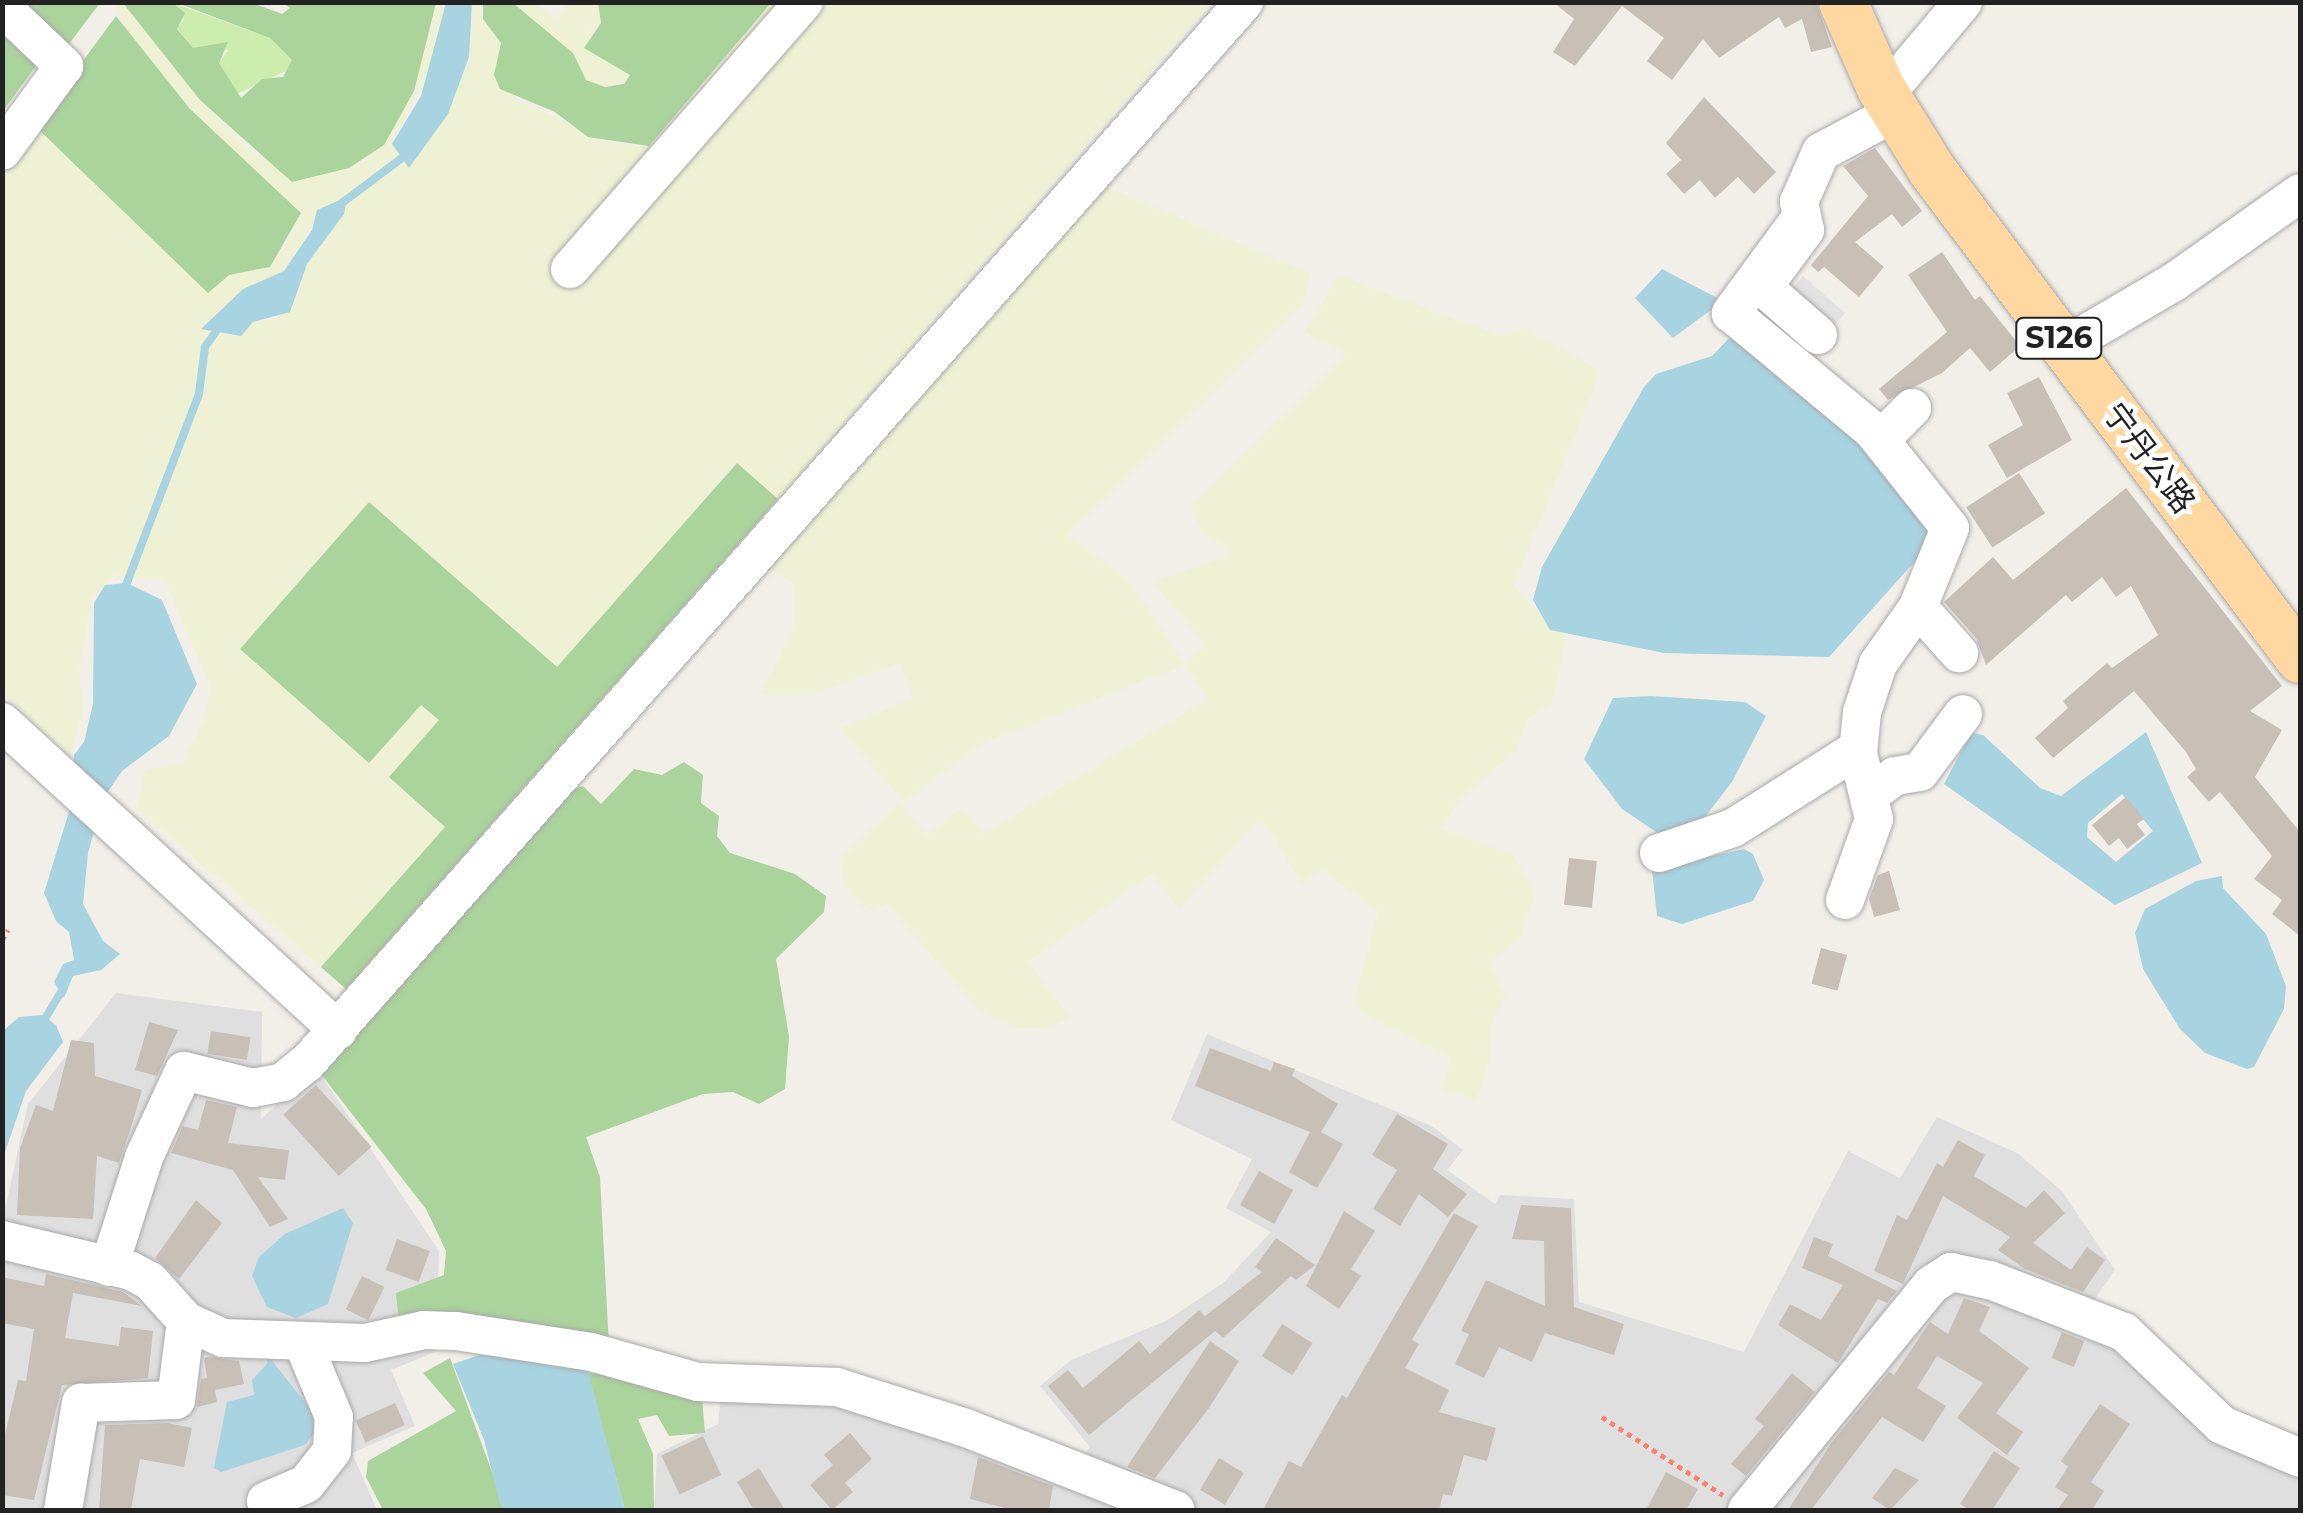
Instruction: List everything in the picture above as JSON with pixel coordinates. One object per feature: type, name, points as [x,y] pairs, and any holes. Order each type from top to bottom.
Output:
[{"type":"main road","name":"宁丹公路","points":[[1843,2],[1890,104],[2065,346],[2300,659]]},
{"type":"street","points":[[570,269],[804,2]]},
{"type":"street","points":[[110,1267],[144,1157],[184,1072],[253,1088],[284,1082],[338,1030],[1244,2]]},
{"type":"street","points":[[1818,334],[1763,287],[1805,230],[1800,219],[1803,184],[1821,152],[1890,104],[1962,2]]},
{"type":"street","points":[[2,7],[64,66],[2,151]]},
{"type":"street","points":[[2065,346],[2174,282],[2300,193]]},
{"type":"street","points":[[1800,219],[1731,314],[1881,439],[1950,528],[1918,608],[1878,664],[1858,750],[1871,794],[1870,836],[1845,900]]},
{"type":"street","points":[[1881,439],[1912,408]]},
{"type":"street","points":[[1918,608],[1959,653]]},
{"type":"street","points":[[1871,794],[1896,776],[1920,772],[1963,714]]},
{"type":"street","points":[[2,722],[338,1030]]},
{"type":"street","points":[[1660,852],[1733,828],[1858,750]]},
{"type":"street","points":[[2,1240],[150,1280],[186,1322],[224,1338],[365,1343],[424,1330],[456,1332],[592,1352],[698,1382],[837,1387],[966,1428],[1174,1510]]},
{"type":"street","points":[[1747,1510],[1931,1286],[1951,1272],[1990,1280],[2124,1332],[2222,1425],[2300,1458]]},
{"type":"street","points":[[63,1510],[81,1403],[176,1400],[186,1322]]},
{"type":"street","points":[[266,1501],[306,1484],[332,1451],[334,1417],[302,1342]]},
{"type":"path","points":[[2,940],[8,930]]},
{"type":"path","points":[[1602,1418],[1747,1510]]},
{"type":"shaded area","points":[[1803,276],[1845,313],[1806,356],[1754,313],[1778,285],[1787,295]]},
{"type":"shaded area","points":[[116,993],[262,1012],[261,1119],[317,1069],[439,1251],[435,1352],[391,1370],[415,1426],[352,1453],[377,1510],[3,1510],[3,1219],[28,1104]]},
{"type":"shaded area","points":[[1207,1034],[1432,1126],[1463,1150],[1447,1170],[1495,1204],[1500,1195],[1574,1199],[1579,1302],[1744,1352],[1848,1151],[1900,1178],[1937,1117],[2017,1153],[2062,1191],[2115,1270],[2090,1306],[2215,1401],[2300,1444],[2300,1510],[654,1510],[657,1454],[718,1424],[723,1374],[1074,1468],[1090,1447],[1040,1386],[1071,1360],[1166,1321],[1223,1283],[1271,1232],[1226,1208],[1252,1159],[1171,1120]]},
{"type":"green space","points":[[24,3],[100,3],[69,44]]},
{"type":"green space","points":[[113,3],[123,3],[200,100],[252,152],[300,181],[368,160],[431,29],[436,3],[446,3],[431,64],[392,144],[433,136],[448,114],[469,57],[472,3],[483,3],[480,11],[501,43],[498,58],[515,99],[614,143],[648,146],[771,3],[780,3],[551,271],[573,291],[830,3],[1210,3],[778,499],[736,464],[557,667],[368,503],[240,649],[421,704],[439,720],[445,827],[321,967],[137,809],[145,770],[183,763],[206,714],[210,685],[165,580],[115,575],[92,599],[79,668],[83,711],[70,757],[3,692],[2,173],[35,126],[208,292],[229,275],[270,267],[298,227],[138,50]],"holes":[[[340,200],[344,214],[307,264],[279,319],[253,322],[234,336],[201,327],[243,289],[284,271],[323,207]]]},
{"type":"green space","points":[[123,3],[173,3],[185,13],[177,29],[193,48],[228,42],[219,63],[241,98],[262,79],[283,77],[292,60],[270,38],[177,3],[253,3],[282,14],[290,8],[283,3],[436,3],[414,91],[384,145],[349,168],[292,182],[200,100]]},
{"type":"green space","points":[[173,3],[270,38],[292,60],[290,69],[235,95],[219,62],[229,50],[193,48],[177,28],[184,20]]},
{"type":"green space","points":[[483,3],[513,3],[573,53],[586,80],[605,87],[624,84],[630,75],[584,48],[601,23],[598,3],[771,3],[649,146],[588,137],[555,112],[500,89],[494,75],[501,43],[483,19]]},
{"type":"green space","points":[[513,3],[537,3],[555,20],[568,3],[598,3],[601,23],[587,34],[626,68],[629,80],[605,87],[586,80],[565,47]]},
{"type":"green space","points":[[116,16],[190,109],[301,213],[270,267],[229,275],[208,293],[35,126]]},
{"type":"green space","points":[[2,29],[38,63],[3,111],[2,111]]},
{"type":"green space","points":[[1105,186],[1311,274],[1303,303],[1068,535],[1127,579],[1185,664],[1206,646],[1153,582],[1228,557],[1224,546],[1202,533],[1191,506],[1346,355],[1305,332],[1338,275],[1498,335],[1527,330],[1601,371],[1513,587],[1566,637],[1552,703],[1527,719],[1517,749],[1459,800],[1442,829],[1513,855],[1536,892],[1521,935],[1489,964],[1506,993],[1490,1028],[1489,1062],[1476,1100],[1442,1090],[1451,1059],[1363,1014],[1355,1001],[1378,911],[1322,870],[1301,884],[1269,828],[1257,822],[1179,909],[1151,874],[1028,962],[1070,1018],[1045,1028],[1018,1028],[977,1008],[887,904],[873,910],[862,906],[843,882],[840,859],[899,803],[927,835],[962,808],[983,834],[1208,699],[1185,665],[983,743],[904,802],[840,728],[913,698],[901,663],[814,693],[760,695],[795,624],[793,583],[767,568]]},
{"type":"green space","points":[[737,463],[778,499],[346,989],[321,967],[445,827],[389,777],[439,720],[421,705],[369,763],[240,649],[369,502],[557,667]]},
{"type":"green space","points":[[684,762],[703,775],[701,803],[719,816],[717,836],[730,853],[795,874],[826,896],[824,912],[776,959],[789,1036],[785,1089],[759,1104],[733,1092],[703,1094],[586,1137],[600,1177],[609,1346],[399,1324],[396,1293],[444,1275],[446,1251],[426,1209],[317,1069],[571,790],[583,786],[601,804],[634,769],[662,775]]},
{"type":"green space","points":[[450,1358],[506,1510],[383,1510],[366,1477],[368,1461],[456,1411],[423,1373]]},
{"type":"green space","points":[[587,1373],[652,1379],[702,1398],[705,1433],[669,1436],[657,1415],[638,1419],[653,1454],[654,1510],[625,1510]]},
{"type":"water","points":[[446,3],[472,3],[469,57],[448,114],[409,168],[392,144],[421,96]]},
{"type":"water","points":[[340,200],[346,202],[344,214],[307,264],[290,312],[253,322],[241,336],[201,329],[243,289],[284,271],[312,230],[317,210]]},
{"type":"water","points":[[1662,269],[1723,301],[1673,338],[1635,298]]},
{"type":"water","points":[[1735,332],[1789,388],[1837,418],[1906,492],[1934,540],[1829,657],[1664,653],[1550,630],[1533,600],[1542,567],[1644,387],[1656,374],[1712,356]]},
{"type":"water","points":[[127,583],[162,600],[197,684],[169,736],[122,771],[103,799],[88,853],[83,904],[103,941],[120,954],[101,970],[73,976],[64,998],[54,982],[63,964],[74,960],[69,932],[56,921],[44,893],[71,805],[74,755],[84,742],[93,704],[94,603],[105,585]]},
{"type":"water","points":[[1651,696],[1745,702],[1766,716],[1732,782],[1701,822],[1662,836],[1622,809],[1584,759],[1613,698]]},
{"type":"water","points":[[2146,732],[2202,863],[2115,905],[1944,784],[1971,733],[1983,735],[2040,788],[2061,796]],"holes":[[[2122,794],[2153,831],[2116,862],[2087,837],[2088,823]]]},
{"type":"water","points":[[1744,849],[1753,854],[1764,880],[1753,901],[1682,924],[1657,916],[1652,870]]},
{"type":"water","points":[[2222,876],[2223,888],[2266,934],[2286,986],[2284,1009],[2254,1067],[2247,1069],[2205,1053],[2180,1029],[2143,969],[2135,933],[2145,909],[2196,881]]},
{"type":"water","points":[[43,1015],[56,1025],[63,1042],[26,1091],[3,1158],[3,1031],[19,1017]]},
{"type":"water","points":[[343,1208],[353,1223],[328,1304],[296,1318],[267,1307],[252,1276],[259,1257],[285,1234]]},
{"type":"water","points":[[485,1353],[586,1364],[625,1510],[506,1510],[500,1504],[484,1440],[453,1364]]},
{"type":"water","points":[[267,1354],[313,1413],[315,1432],[305,1445],[221,1472],[214,1468],[227,1402],[254,1395],[252,1380],[267,1364]]},
{"type":"building","points":[[1553,2],[1816,2],[1832,47],[1811,52],[1802,19],[1785,28],[1779,17],[1719,58],[1703,39],[1672,80],[1647,61],[1664,38],[1622,6],[1575,66],[1553,52],[1574,19]]},
{"type":"building","points":[[1704,97],[1776,172],[1754,194],[1738,177],[1715,198],[1700,180],[1684,194],[1666,174],[1681,160],[1666,143]]},
{"type":"building","points":[[1875,148],[1922,211],[1902,227],[1892,214],[1855,242],[1884,267],[1859,297],[1824,267],[1818,272],[1811,265],[1868,196],[1843,166]]},
{"type":"building","points":[[1942,252],[1975,300],[1980,296],[2020,346],[1990,372],[1970,348],[1942,373],[1888,400],[1879,389],[1947,332],[1908,275]]},
{"type":"building","points":[[2039,377],[2072,440],[2007,478],[1988,445],[2023,425],[2007,393]]},
{"type":"building","points":[[2019,473],[2045,513],[1992,548],[1966,507]]},
{"type":"building","points":[[2126,488],[2282,686],[2250,711],[2282,730],[2255,777],[2300,832],[2300,936],[2272,914],[2282,900],[2254,879],[2272,856],[2220,792],[2209,802],[2187,777],[2196,769],[2186,752],[2134,691],[2053,758],[2035,738],[2068,708],[2063,701],[2107,663],[2112,668],[2158,635],[2131,586],[2116,597],[2102,577],[2072,602],[2066,595],[1986,665],[1976,638],[1944,602],[1993,557],[2013,580]]},
{"type":"building","points":[[2126,797],[2144,819],[2137,824],[2145,835],[2127,849],[2119,838],[2109,846],[2092,825]]},
{"type":"building","points":[[1569,858],[1597,861],[1592,908],[1564,905]]},
{"type":"building","points":[[1889,871],[1900,910],[1874,917],[1869,899],[1878,875]]},
{"type":"building","points":[[1821,948],[1847,955],[1838,991],[1811,984]]},
{"type":"building","points":[[149,1022],[178,1030],[157,1076],[135,1070]]},
{"type":"building","points":[[211,1031],[251,1037],[247,1060],[207,1054]]},
{"type":"building","points":[[71,1040],[94,1043],[95,1076],[142,1090],[133,1121],[119,1163],[97,1156],[93,1219],[17,1215],[20,1148],[36,1105],[53,1111]]},
{"type":"building","points":[[1210,1048],[1271,1071],[1274,1062],[1295,1069],[1292,1076],[1338,1104],[1321,1132],[1343,1144],[1317,1188],[1289,1172],[1310,1132],[1195,1086]]},
{"type":"building","points":[[316,1085],[372,1147],[339,1176],[283,1114]]},
{"type":"building","points":[[206,1100],[237,1107],[228,1143],[289,1150],[285,1180],[258,1177],[288,1219],[270,1227],[233,1170],[171,1153],[183,1126],[198,1130]]},
{"type":"building","points":[[1397,1114],[1448,1144],[1433,1169],[1467,1194],[1448,1217],[1419,1194],[1400,1226],[1373,1209],[1397,1170],[1372,1155]]},
{"type":"building","points":[[1958,1140],[1985,1155],[1974,1176],[2026,1208],[2044,1190],[2065,1213],[2033,1243],[2071,1270],[2087,1247],[2105,1260],[2083,1292],[2025,1269],[1998,1250],[2010,1237],[1943,1196],[1903,1284],[1874,1271],[1897,1215],[1907,1220],[1937,1163],[1943,1167]]},
{"type":"building","points":[[1259,1171],[1293,1190],[1274,1224],[1240,1205]]},
{"type":"building","points":[[196,1200],[222,1223],[179,1279],[155,1258]]},
{"type":"building","points":[[1521,1205],[1571,1208],[1574,1307],[1624,1324],[1614,1355],[1545,1333],[1532,1362],[1499,1347],[1484,1378],[1455,1364],[1469,1334],[1461,1331],[1486,1280],[1545,1306],[1544,1241],[1512,1239]]},
{"type":"building","points":[[1344,1211],[1375,1231],[1351,1269],[1361,1276],[1339,1309],[1306,1286]]},
{"type":"building","points":[[1454,1213],[1478,1226],[1412,1340],[1419,1344],[1405,1368],[1449,1390],[1439,1412],[1496,1428],[1487,1461],[1464,1455],[1452,1496],[1443,1494],[1439,1510],[1263,1510],[1289,1461],[1301,1467],[1342,1395],[1347,1398]]},
{"type":"building","points":[[1814,1237],[1833,1244],[1828,1256],[1897,1291],[1887,1303],[1878,1299],[1838,1363],[1778,1325],[1790,1304],[1821,1320],[1843,1285],[1802,1268]]},
{"type":"building","points":[[1276,1238],[1315,1265],[1296,1280],[1291,1276],[1223,1338],[1215,1331],[1089,1435],[1048,1386],[1068,1370],[1083,1388],[1139,1341],[1150,1354],[1199,1310],[1205,1316],[1262,1272],[1255,1267]]},
{"type":"building","points":[[397,1239],[430,1251],[419,1282],[386,1270]]},
{"type":"building","points":[[46,1274],[123,1292],[142,1306],[73,1293],[65,1338],[119,1346],[121,1327],[153,1331],[148,1378],[62,1385],[34,1500],[2,1495],[2,1447],[18,1380],[26,1381],[34,1329],[2,1323],[2,1277],[44,1286]]},
{"type":"building","points":[[362,1276],[384,1287],[368,1320],[346,1309]]},
{"type":"building","points":[[1964,1298],[1990,1307],[1979,1331],[2029,1368],[1996,1413],[2023,1432],[2007,1455],[1957,1418],[1983,1383],[1937,1356],[1917,1388],[1946,1406],[1923,1442],[1882,1417],[1811,1510],[1788,1510],[1832,1442],[1889,1372],[1894,1375],[1930,1322],[1948,1334]]},
{"type":"building","points":[[1282,1324],[1313,1343],[1292,1375],[1262,1356]]},
{"type":"building","points":[[2062,1332],[2084,1341],[2074,1367],[2052,1358]]},
{"type":"building","points":[[1210,1341],[1239,1361],[1209,1408],[1155,1478],[1127,1467]]},
{"type":"building","points":[[204,1358],[239,1361],[244,1384],[215,1390],[217,1402],[197,1407],[201,1379],[207,1378]]},
{"type":"building","points":[[1792,1373],[1815,1392],[1746,1476],[1731,1464],[1764,1426],[1755,1419]]},
{"type":"building","points":[[395,1403],[405,1425],[365,1442],[356,1420]]},
{"type":"building","points":[[2100,1404],[2130,1424],[2091,1482],[2104,1491],[2092,1510],[2057,1510],[2068,1495],[2055,1487],[2068,1467],[2061,1461]]},
{"type":"building","points":[[168,1423],[192,1428],[184,1467],[140,1459],[131,1510],[99,1510],[105,1425]]},
{"type":"building","points":[[850,1433],[872,1459],[845,1483],[853,1492],[832,1510],[810,1485],[833,1465],[824,1455]]},
{"type":"building","points":[[703,1436],[721,1475],[679,1494],[661,1455]]},
{"type":"building","points":[[1994,1451],[2020,1468],[1992,1510],[1970,1510],[1960,1504]]},
{"type":"building","points":[[978,1457],[1053,1486],[1049,1510],[1013,1510],[970,1499]]},
{"type":"building","points":[[1219,1458],[1244,1473],[1225,1505],[1200,1490]]},
{"type":"building","points":[[759,1468],[785,1510],[754,1510],[737,1482]]},
{"type":"building","points":[[1895,1468],[1919,1480],[1890,1510],[1872,1498]]},
{"type":"building","points":[[1666,1472],[1698,1489],[1686,1510],[1646,1510]]},
{"type":"waterway","points":[[338,206],[406,155]]},
{"type":"waterway","points":[[123,593],[199,394],[205,347],[222,323]]},
{"type":"waterway","points":[[43,1022],[64,987]]}]
